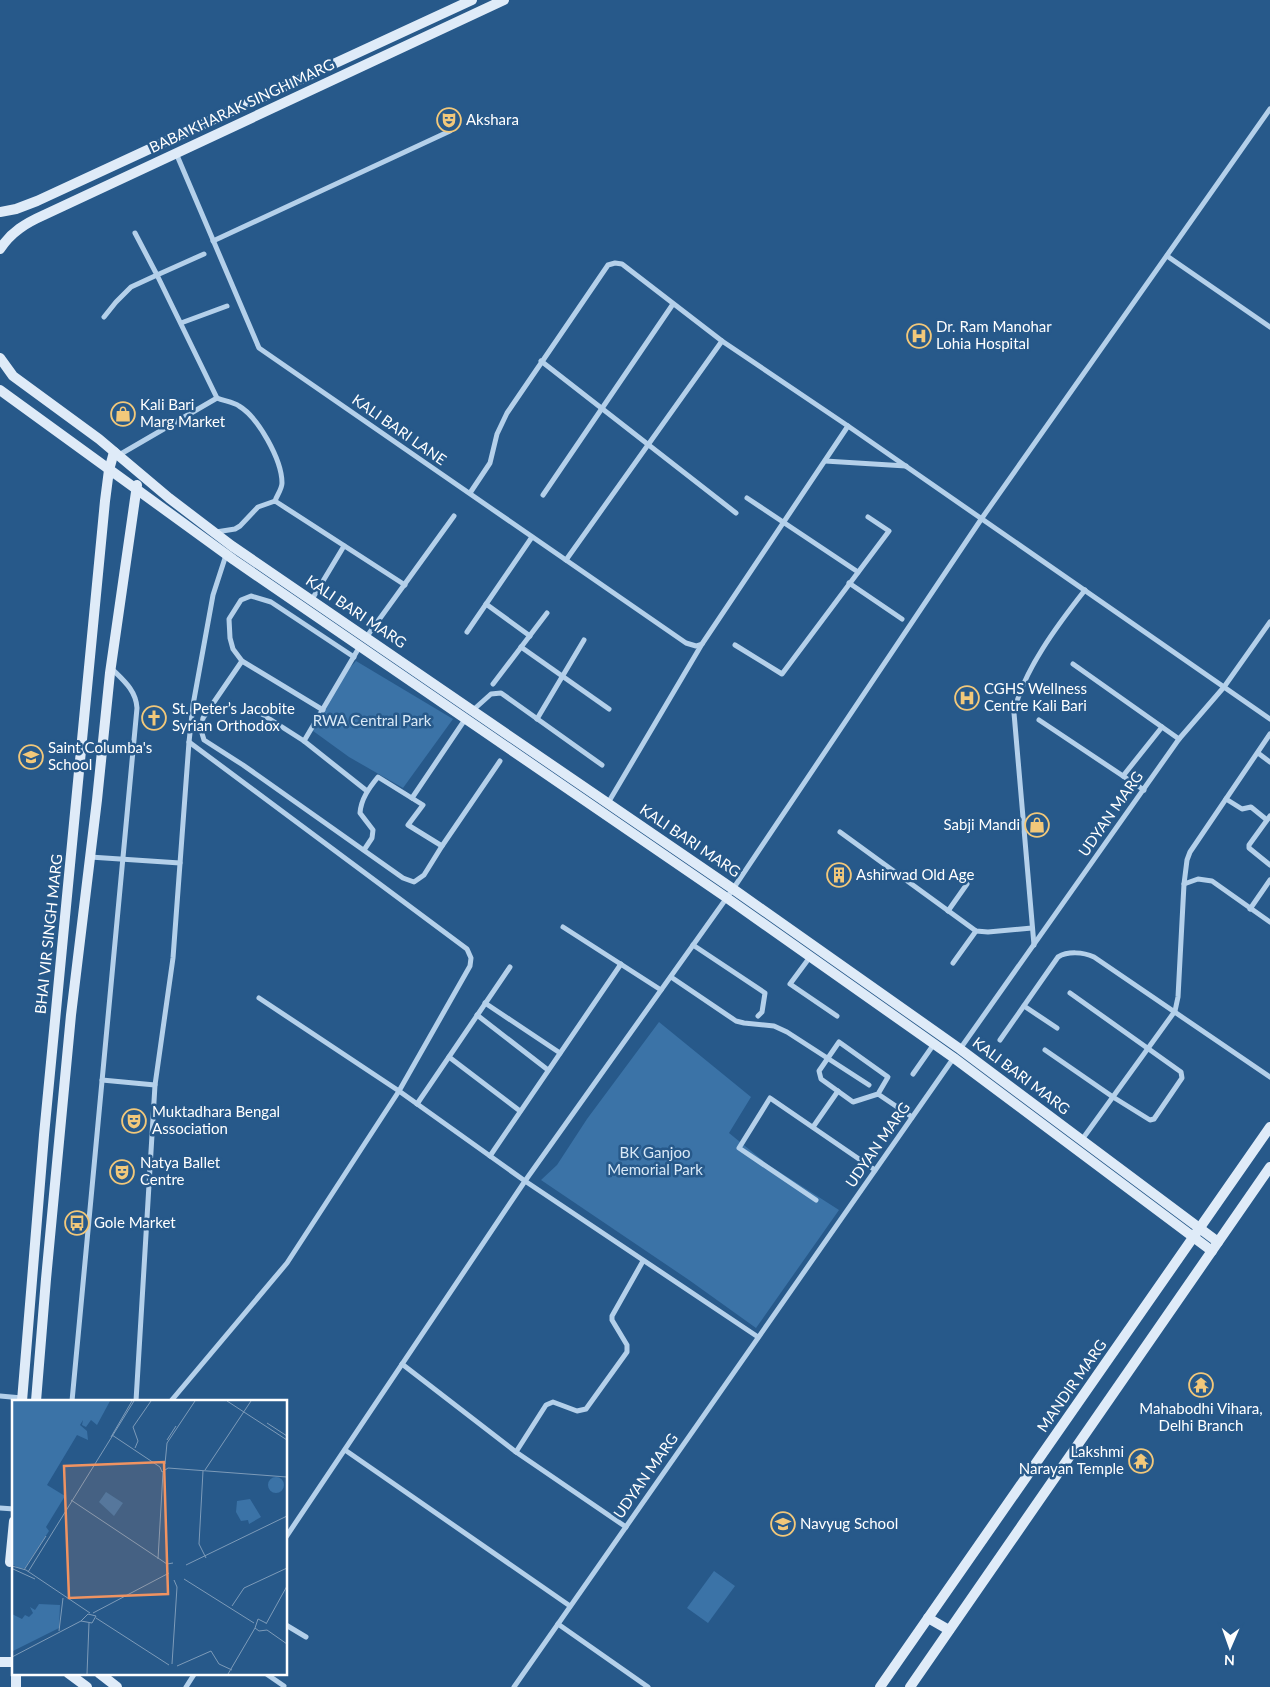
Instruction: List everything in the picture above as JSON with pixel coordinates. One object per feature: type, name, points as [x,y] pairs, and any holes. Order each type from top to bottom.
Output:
[{"type":"street","name":"BABA KHARAK SINGH MARG","points":[[0,212],[16,209],[38,201],[472,0]]},
{"type":"street","name":"BABA KHARAK SINGH MARG","points":[[0,249],[7,238],[25,224],[504,0]]},
{"type":"street","points":[[288,1534],[525,1181],[730,893],[982,518],[1270,109]]},
{"type":"street","points":[[213,241],[450,131]]},
{"type":"street","name":"KALI BARI LANE","points":[[176,153],[259,348],[686,643],[696,646],[702,644]]},
{"type":"street","points":[[135,233],[217,398],[240,406],[256,422],[270,443],[279,463],[282,484],[275,501],[258,507],[235,529],[215,532],[206,539]]},
{"type":"street","points":[[104,317],[131,288],[204,254]]},
{"type":"street","points":[[1167,256],[1270,328]]},
{"type":"street","points":[[470,493],[490,462],[497,434],[507,413],[541,361],[608,265],[622,264],[722,341],[907,466],[1270,718]]},
{"type":"street","points":[[542,495],[673,304]]},
{"type":"street","points":[[181,323],[227,306]]},
{"type":"street","points":[[566,560],[722,341]]},
{"type":"street","name":"KALI BARI MARG","points":[[0,358],[13,376],[309,605]]},
{"type":"street","points":[[541,361],[736,513]]},
{"type":"street","points":[[0,390],[136,489]]},
{"type":"street","points":[[116,454],[217,398]]},
{"type":"street","points":[[608,803],[702,644],[848,426]]},
{"type":"street","name":"BHAI VIR SINGH MARG","points":[[22,1400],[44,1135],[109,470],[116,454]]},
{"type":"street","points":[[825,461],[907,466]]},
{"type":"street","name":"BHAI VIR SINGH MARG","points":[[37,1400],[68,1050],[111,667],[139,474]]},
{"type":"street","name":"KALI BARI MARG","points":[[136,489],[226,554],[309,605],[730,893],[810,956],[822,959],[934,1044],[957,1054]]},
{"type":"street","points":[[747,498],[858,572]]},
{"type":"street","points":[[275,501],[405,585]]},
{"type":"street","points":[[304,741],[363,642],[454,516]]},
{"type":"street","points":[[735,645],[782,674],[889,531],[868,517]]},
{"type":"street","points":[[467,632],[532,537]]},
{"type":"street","points":[[309,605],[344,546]]},
{"type":"street","points":[[136,1400],[155,1085],[172,958],[189,742],[193,705],[213,596],[226,554]]},
{"type":"street","points":[[849,583],[902,619]]},
{"type":"street","points":[[1034,945],[1014,713],[1017,699],[1035,663],[1060,622],[1085,590]]},
{"type":"street","points":[[323,710],[242,661],[233,649],[230,638],[230,619],[241,600],[251,596],[271,602],[354,657]]},
{"type":"street","points":[[486,604],[530,636]]},
{"type":"street","points":[[493,684],[547,613]]},
{"type":"street","name":"UDYAN MARG","points":[[514,1687],[912,1117],[1179,740],[1224,687],[1270,622]]},
{"type":"street","points":[[537,719],[584,640]]},
{"type":"street","points":[[521,647],[609,709]]},
{"type":"street","points":[[242,661],[203,718],[201,730],[204,740],[243,765],[403,878],[414,882],[424,876],[442,846],[500,761]]},
{"type":"street","points":[[1073,664],[1179,740]]},
{"type":"street","points":[[72,1400],[124,860],[137,699],[133,691],[111,667]]},
{"type":"street","points":[[412,798],[469,715],[491,694],[501,693],[602,765]]},
{"type":"street","points":[[254,709],[304,741],[368,791]]},
{"type":"street","name":"KALI BARI MARG","points":[[469,715],[608,803],[730,893],[957,1054],[1196,1234],[1215,1246]]},
{"type":"street","points":[[1039,720],[1144,790]]},
{"type":"street","points":[[1122,776],[1162,727]]},
{"type":"street","points":[[1078,1145],[1175,1011],[1178,997],[1187,860],[1190,852],[1270,734]]},
{"type":"street","points":[[172,1400],[287,1263],[399,1090],[470,966],[471,958],[467,949],[189,742]]},
{"type":"street","points":[[1258,753],[1270,762]]},
{"type":"street","points":[[364,850],[372,838],[373,830],[360,813],[361,804],[378,777],[423,805],[408,825],[442,846]]},
{"type":"street","points":[[1226,799],[1242,809],[1251,807],[1269,818],[1248,848],[1270,865]]},
{"type":"street","points":[[840,832],[976,931],[988,932],[1032,928]]},
{"type":"street","points":[[90,857],[180,864]]},
{"type":"street","points":[[1184,884],[1198,879],[1212,881],[1270,922]]},
{"type":"street","points":[[1250,909],[1270,880]]},
{"type":"street","points":[[948,911],[967,884]]},
{"type":"street","points":[[563,927],[661,990]]},
{"type":"street","points":[[953,963],[976,931]]},
{"type":"street","points":[[693,945],[765,993],[762,1012],[758,1016]]},
{"type":"street","points":[[1000,1040],[1058,957],[1068,953],[1082,954],[1094,957],[1270,1077]]},
{"type":"street","points":[[810,956],[790,984],[837,1016]]},
{"type":"street","points":[[490,1156],[621,964]]},
{"type":"street","points":[[417,1104],[510,967]]},
{"type":"street","points":[[670,977],[736,1021],[774,1026],[787,1032],[869,1085]]},
{"type":"street","points":[[1045,1050],[1147,1119],[1154,1119],[1182,1078],[1182,1072],[1070,993]]},
{"type":"street","points":[[259,998],[399,1090],[525,1181],[758,1337]]},
{"type":"street","points":[[486,1003],[560,1053]]},
{"type":"street","points":[[1024,1006],[1057,1028]]},
{"type":"street","points":[[477,1016],[548,1070]]},
{"type":"street","points":[[839,1042],[888,1077],[878,1094],[853,1102],[838,1091],[820,1079],[819,1071],[839,1042]]},
{"type":"street","points":[[913,1074],[934,1044]]},
{"type":"street","points":[[449,1057],[520,1111]]},
{"type":"street","points":[[102,1080],[155,1085]]},
{"type":"street","points":[[813,1127],[838,1091]]},
{"type":"street","points":[[878,1094],[912,1117]]},
{"type":"street","points":[[816,1200],[739,1148],[770,1098],[875,1170]]},
{"type":"street","name":"MANDIR MARG","points":[[880,1687],[1270,1127]]},
{"type":"street","points":[[910,1687],[1270,1167]]},
{"type":"street","points":[[516,1452],[546,1404],[552,1402],[577,1411],[586,1409],[627,1352],[627,1344],[612,1320],[612,1316],[644,1261]]},
{"type":"street","points":[[402,1364],[516,1452],[626,1527]]},
{"type":"street","points":[[0,1396],[22,1400]]},
{"type":"street","points":[[345,1450],[570,1606]]},
{"type":"street","points":[[8,1562],[12,1535]]},
{"type":"street","points":[[928,1618],[949,1630]]},
{"type":"street","points":[[558,1624],[648,1687]]},
{"type":"street","points":[[288,1626],[306,1637]]},
{"type":"street","points":[[16,1674],[16,1687]]},
{"type":"street","points":[[69,1674],[87,1687]]},
{"type":"street","points":[[100,1674],[117,1687]]},
{"type":"street","points":[[186,1687],[194,1674]]},
{"type":"street","points":[[266,1674],[284,1686]]},
{"type":"green space","name":"RWA Central Park","points":[[356,661],[453,719],[403,788],[349,757],[309,728],[345,673]]},
{"type":"green space","name":"BK Ganjoo Memorial Park","points":[[659,1022],[751,1097],[729,1133],[767,1164],[839,1210],[756,1328],[689,1280],[541,1180],[557,1165],[587,1119]]},
{"type":"green space","points":[[714,1571],[735,1586],[708,1623],[687,1608]]},
{"type":"place","name":"Akshara","points":[[449,120]]},
{"type":"place","name":"Dr. Ram Manohar Lohia Hospital","points":[[919,336]]},
{"type":"place","name":"Kali Bari Marg Market","points":[[123,414]]},
{"type":"place","name":"CGHS Wellness Centre Kali Bari","points":[[967,698]]},
{"type":"place","name":"St. Peter’s Jacobite Syrian Orthodox","points":[[154,718]]},
{"type":"place","name":"Saint Columba's School","points":[[31,757]]},
{"type":"place","name":"Sabji Mandi","points":[[1037,825]]},
{"type":"place","name":"Ashirwad Old Age","points":[[839,875]]},
{"type":"place","name":"Muktadhara Bengal Association","points":[[134,1121]]},
{"type":"place","name":"Natya Ballet Centre","points":[[122,1172]]},
{"type":"place","name":"Gole Market","points":[[77,1223]]},
{"type":"place","name":"Mahabodhi Vihara, Delhi Branch","points":[[1201,1385]]},
{"type":"place","name":"Lakshmi Narayan Temple","points":[[1141,1461]]},
{"type":"place","name":"Navyug School","points":[[783,1524]]}]
